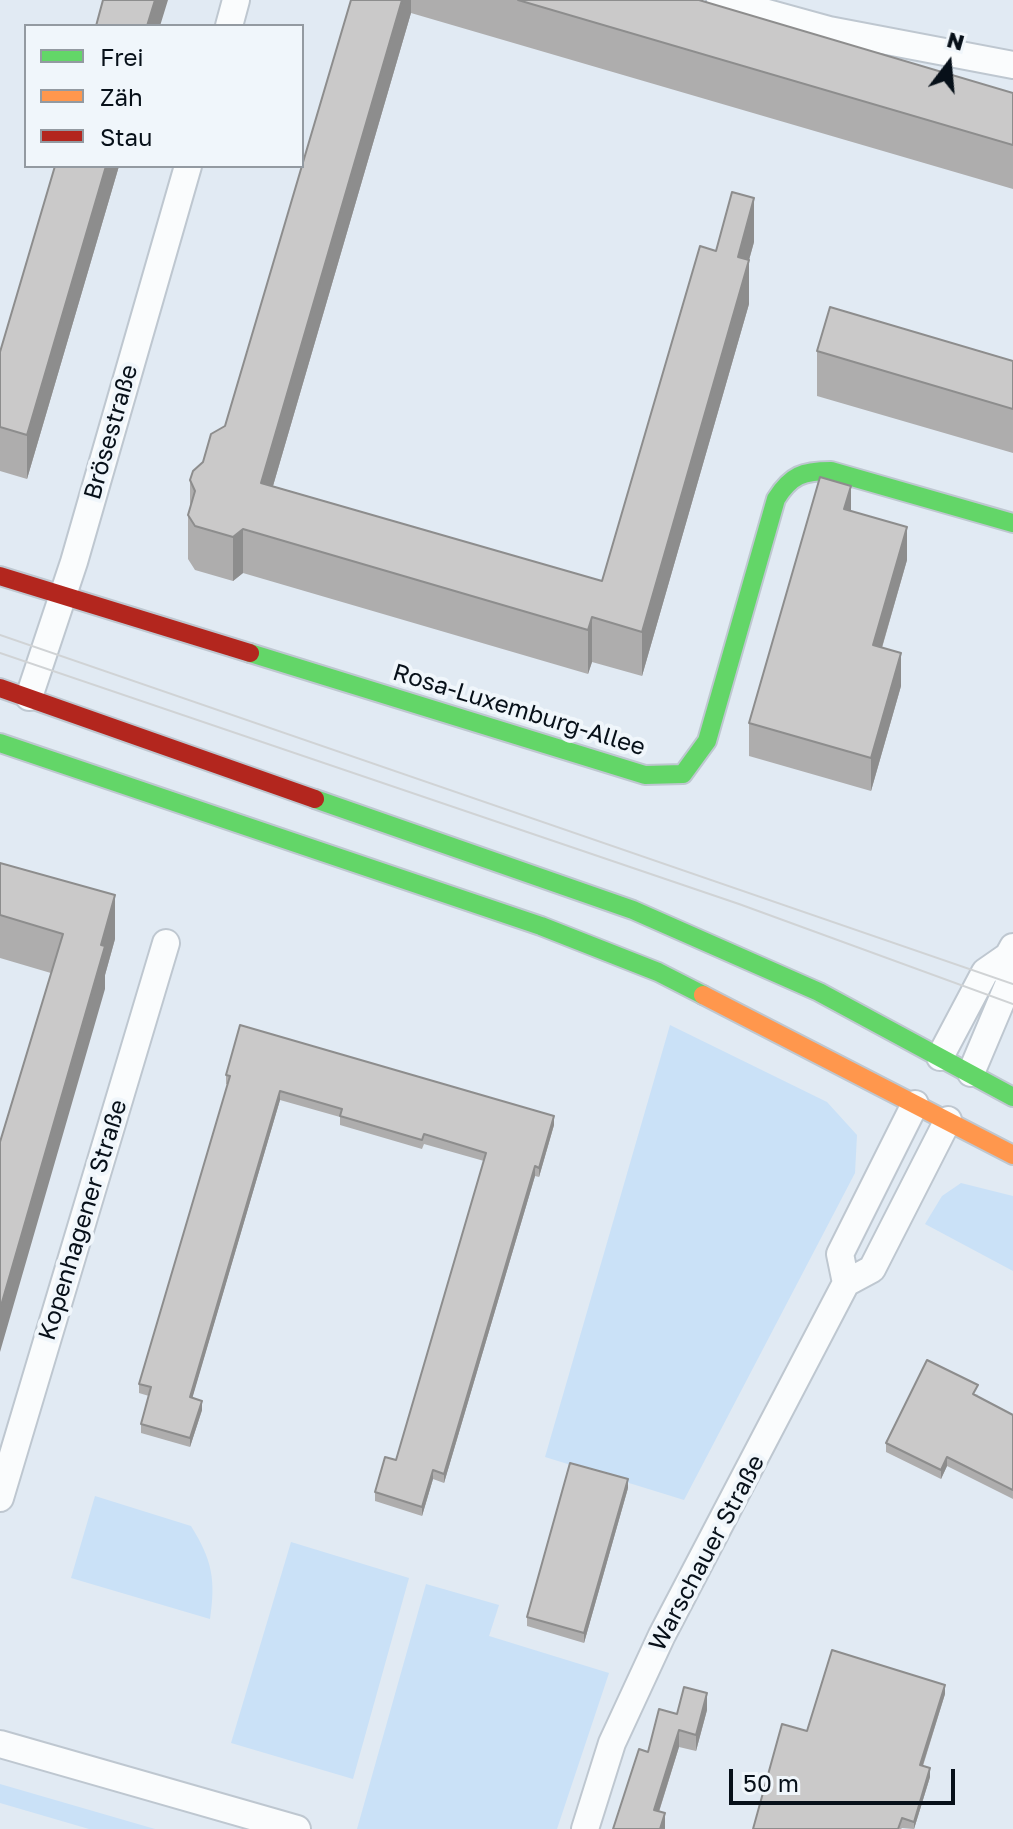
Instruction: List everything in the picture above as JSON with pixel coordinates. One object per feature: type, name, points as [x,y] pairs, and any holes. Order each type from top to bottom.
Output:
[{"type":"street","points":[[230,24],[236,0]]},
{"type":"street","points":[[720,0],[829,30],[1013,65]]},
{"type":"street","name":"Brösestraße","points":[[16,729],[63,596],[187,168]]},
{"type":"street","name":"Rosa-Luxemburg-Allee","points":[[0,576],[645,775],[683,774],[707,741],[776,499],[789,477],[804,471],[831,471],[1013,523]]},
{"type":"street","points":[[0,688],[16,729],[658,972],[918,1098],[948,1120],[1013,1155]]},
{"type":"street","points":[[16,729],[633,910],[819,992],[937,1063],[971,1073],[1013,1097]]},
{"type":"street","name":"Kopenhagener Straße","points":[[0,1498],[166,943]]},
{"type":"street","points":[[937,1063],[985,972],[1011,951]]},
{"type":"street","points":[[948,1120],[1009,983],[1011,951]]},
{"type":"street","name":"Warschauer Straße","points":[[846,1283],[840,1254],[918,1098]]},
{"type":"street","name":"Warschauer Straße","points":[[585,1829],[612,1743],[662,1635],[846,1283],[872,1269],[948,1120]]},
{"type":"street","points":[[0,1744],[297,1829]]},
{"type":"shaded area","points":[[670,1025],[827,1102],[857,1135],[855,1173],[684,1500],[545,1457]]},
{"type":"shaded area","points":[[961,1183],[1013,1196],[1013,1271],[925,1224],[942,1196]]},
{"type":"shaded area","points":[[95,1496],[191,1526],[211,1570],[213,1592],[210,1619],[71,1578]]},
{"type":"shaded area","points":[[291,1542],[409,1578],[353,1779],[231,1743]]},
{"type":"shaded area","points":[[426,1584],[499,1605],[489,1636],[609,1673],[557,1829],[357,1829]]},
{"type":"shaded area","points":[[0,1784],[155,1829],[89,1829],[0,1803]]},
{"type":"building","points":[[103,0],[155,0],[148,24],[97,24]]},
{"type":"building","points":[[351,0],[402,0],[261,483],[602,581],[700,246],[716,251],[732,192],[754,198],[738,257],[749,260],[642,632],[592,617],[588,630],[243,529],[233,537],[195,526],[188,515],[195,491],[190,480],[193,471],[203,462],[211,434],[225,426],[301,168],[304,168],[304,159]]},
{"type":"building","points":[[518,0],[699,0],[1013,93],[1013,145]]},
{"type":"building","points":[[54,168],[105,168],[27,435],[0,427],[0,352]]},
{"type":"building","points":[[830,307],[1013,361],[1013,409],[817,351]]},
{"type":"building","points":[[820,477],[851,486],[844,509],[907,527],[873,645],[901,653],[871,758],[749,723]]},
{"type":"building","points":[[0,863],[115,895],[101,945],[105,946],[0,1309],[0,1142],[63,934],[0,915]]},
{"type":"building","points":[[240,1025],[554,1116],[539,1168],[535,1166],[444,1474],[433,1470],[422,1507],[375,1492],[385,1457],[396,1460],[486,1153],[424,1134],[422,1140],[340,1116],[342,1109],[280,1091],[190,1397],[202,1401],[190,1438],[141,1424],[151,1387],[139,1384],[230,1076],[226,1075]]},
{"type":"building","points":[[927,1360],[978,1385],[973,1394],[1013,1415],[1013,1490],[947,1457],[941,1470],[886,1443]]},
{"type":"building","points":[[570,1463],[628,1479],[584,1633],[527,1617]]},
{"type":"building","points":[[832,1650],[945,1685],[920,1765],[930,1768],[914,1822],[902,1818],[898,1829],[753,1829],[782,1724],[807,1731]]},
{"type":"building","points":[[684,1687],[707,1693],[696,1735],[679,1730],[654,1810],[665,1813],[660,1829],[613,1829],[639,1749],[648,1752],[659,1709],[677,1714]]},
{"type":"tram line","points":[[0,635],[1013,984]]},
{"type":"tram line","points":[[0,653],[739,904],[1013,1004]]},
{"type":"traffic: fast","points":[[250,653],[645,775],[683,774],[707,741],[776,499],[787,484],[805,474],[831,471],[1013,523]]},
{"type":"traffic: fast","points":[[0,743],[541,926],[658,972],[703,995]]},
{"type":"traffic: fast","points":[[315,799],[633,910],[819,992],[1013,1097]]},
{"type":"traffic: slow","points":[[703,995],[1013,1155]]},
{"type":"traffic: jam","points":[[0,576],[250,653]]},
{"type":"traffic: jam","points":[[0,688],[315,799]]}]
